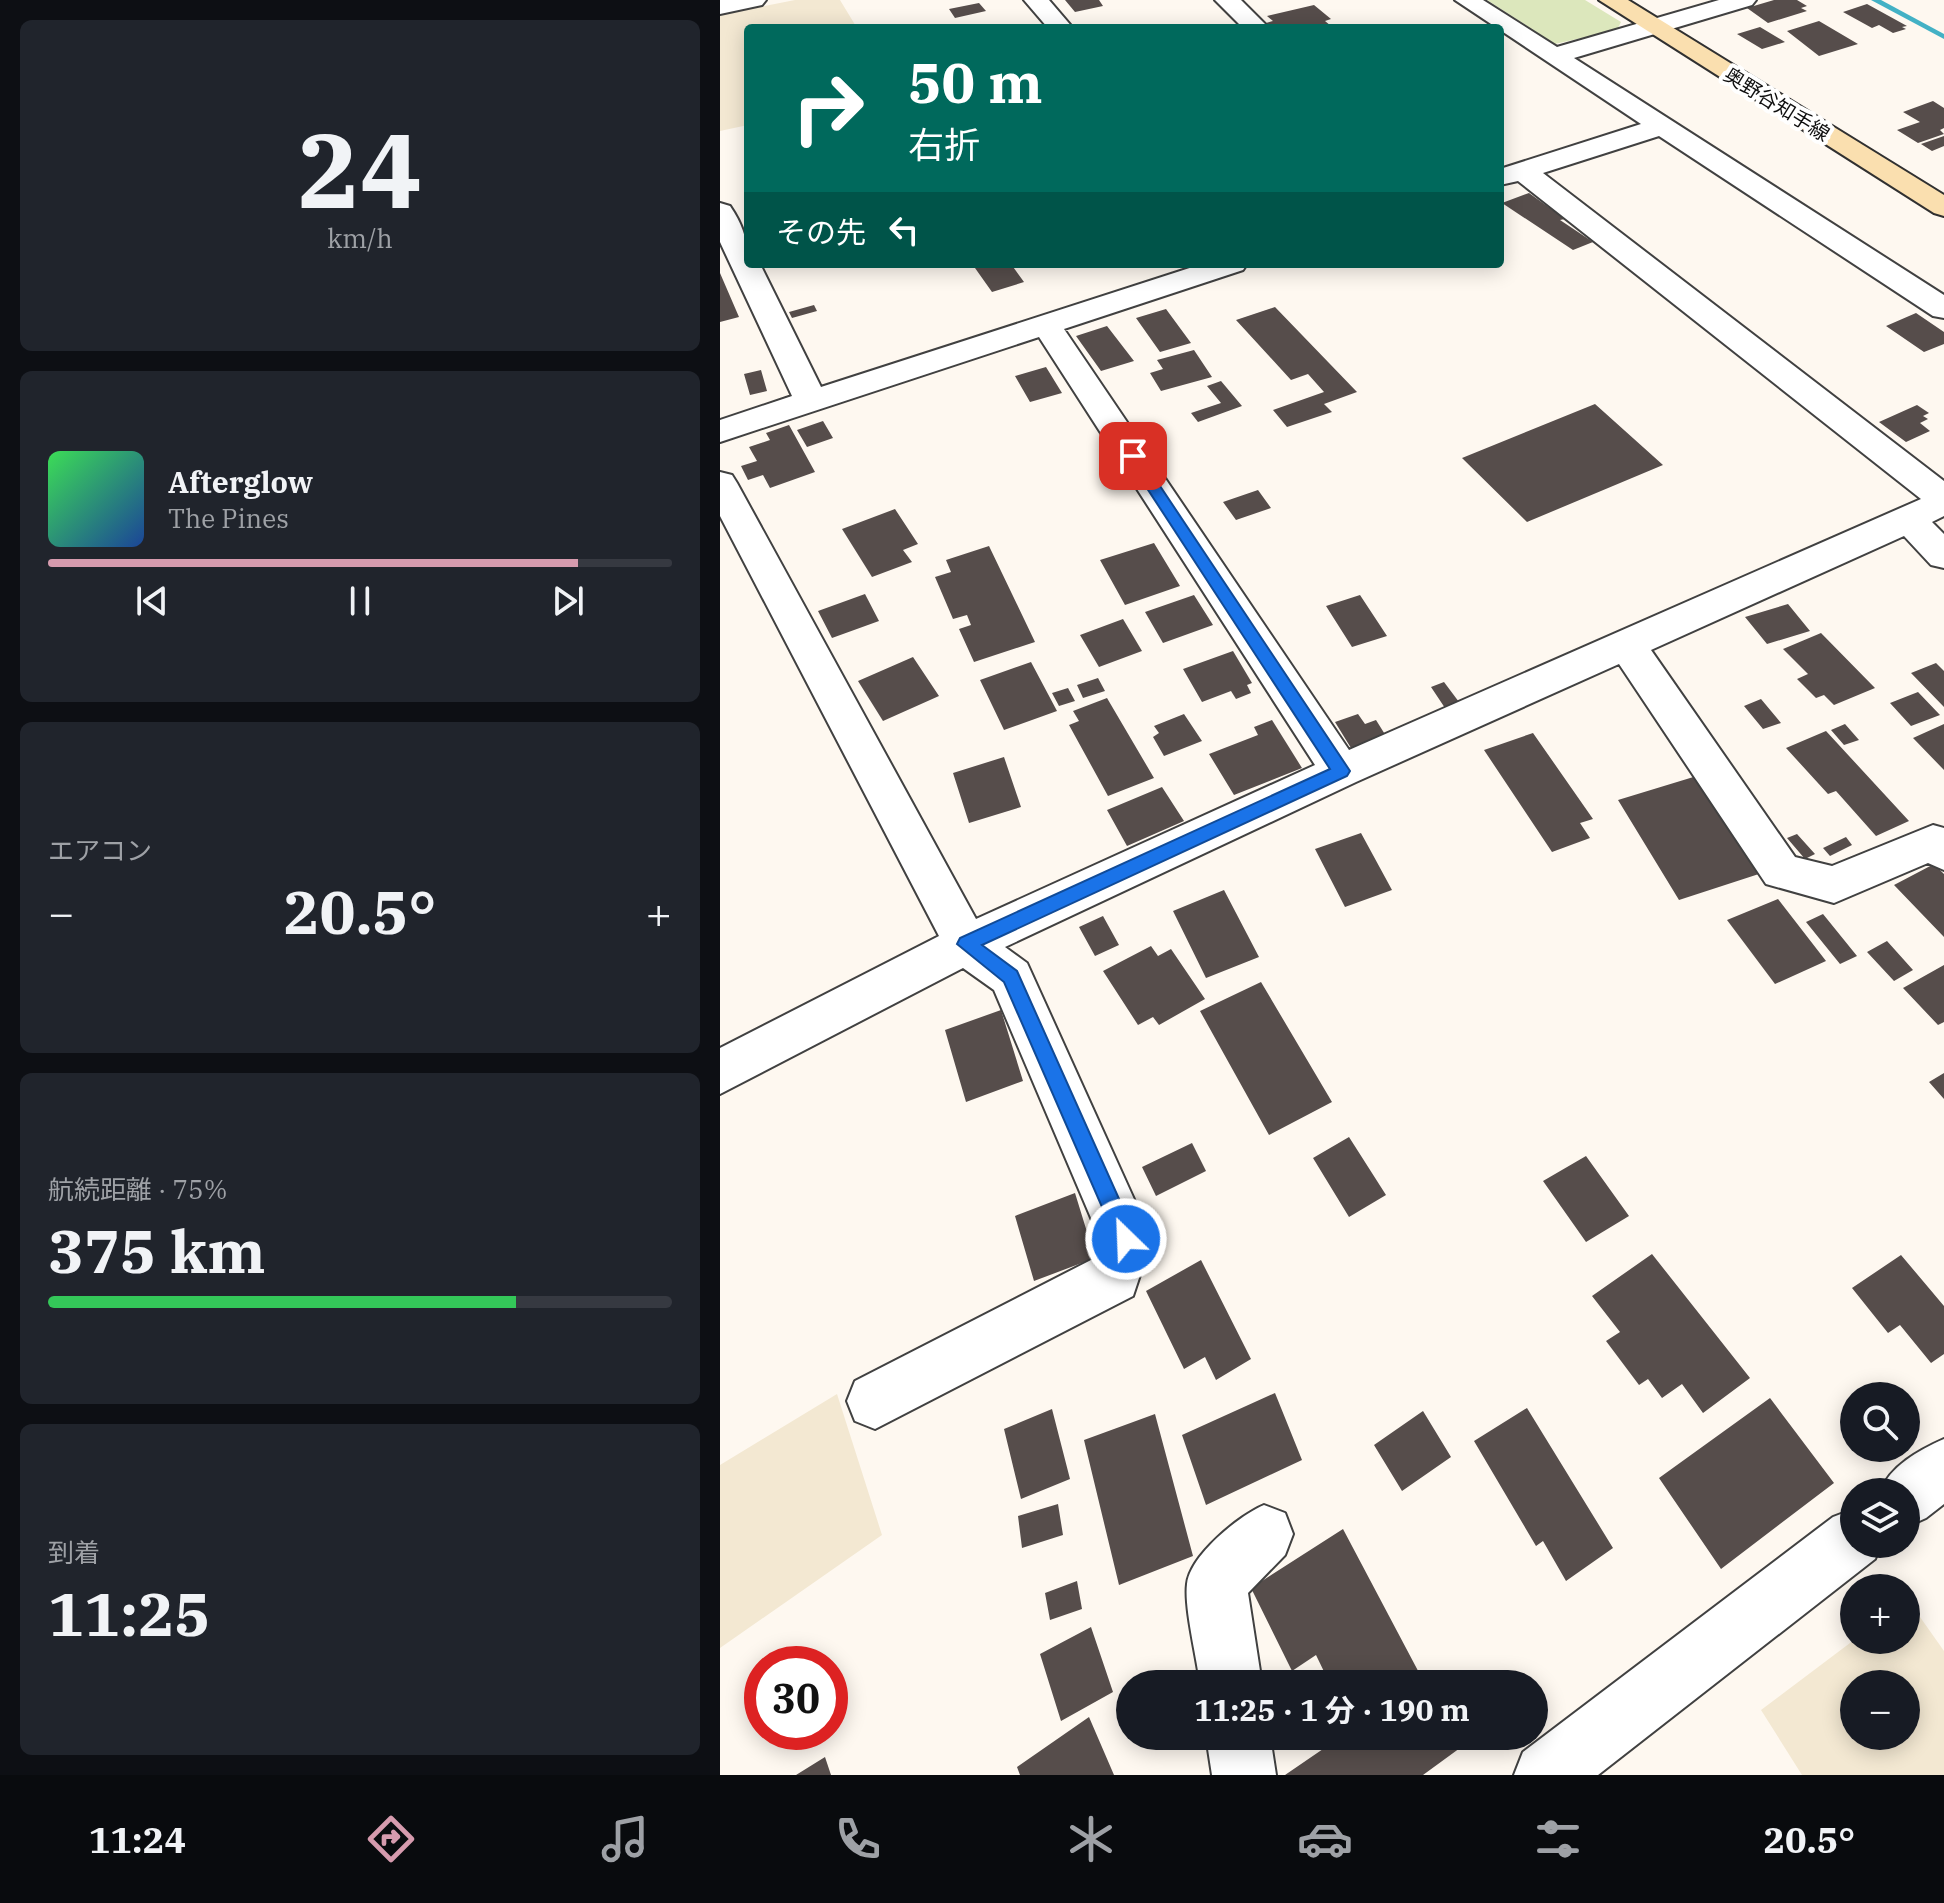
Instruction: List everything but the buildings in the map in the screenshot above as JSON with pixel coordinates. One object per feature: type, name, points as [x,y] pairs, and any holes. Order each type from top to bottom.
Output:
[{"type":"main road","name":"奥野谷知手線","points":[[1611,0],[1665,23],[1944,183]]},
{"type":"main road","name":"奥野谷知手線","points":[[1643,0],[1665,23],[1944,207]]},
{"type":"street","points":[[720,7],[754,0]]},
{"type":"street","points":[[1036,0],[1057,24]]},
{"type":"street","points":[[1227,0],[1253,24]]},
{"type":"street","points":[[1467,0],[1660,127],[1918,277],[1944,309]]},
{"type":"street","points":[[1555,56],[1744,0]]},
{"type":"street","points":[[1511,174],[1660,127]]},
{"type":"street","points":[[1511,174],[1932,507],[1944,556]]},
{"type":"street","points":[[720,212],[744,262]]},
{"type":"street","points":[[747,268],[811,401]]},
{"type":"street","points":[[720,431],[1220,268]]},
{"type":"street","points":[[1046,325],[1341,771]]},
{"type":"street","points":[[720,483],[966,944],[1011,977],[1126,1239],[1114,1277],[875,1401]]},
{"type":"street","points":[[720,1072],[966,944],[1341,771],[1932,507]]},
{"type":"street","points":[[1627,645],[1781,871],[1834,885],[1933,842],[1944,852]]},
{"type":"street","points":[[1920,1487],[1944,1468]]},
{"type":"street","points":[[1229,1670],[1217,1583],[1264,1534]]},
{"type":"street","points":[[1546,1775],[1840,1549]]},
{"type":"street","points":[[1240,1750],[1244,1775]]},
{"type":"shaded area","points":[[795,0],[840,0],[855,24],[744,24],[744,126],[720,131],[720,15]]},
{"type":"shaded area","points":[[837,1394],[882,1535],[720,1648],[720,1465]]},
{"type":"shaded area","points":[[1920,1617],[1944,1651],[1944,1775],[1802,1775],[1761,1710],[1840,1651],[1840,1654],[1920,1654]]},
{"type":"green space","points":[[1487,0],[1585,0],[1621,22],[1617,30],[1555,44]]},
{"type":"waterway","points":[[1875,0],[1944,37]]},
{"type":"route","points":[[1126,1239],[1011,977],[966,944],[1341,771],[1133,456]]}]
